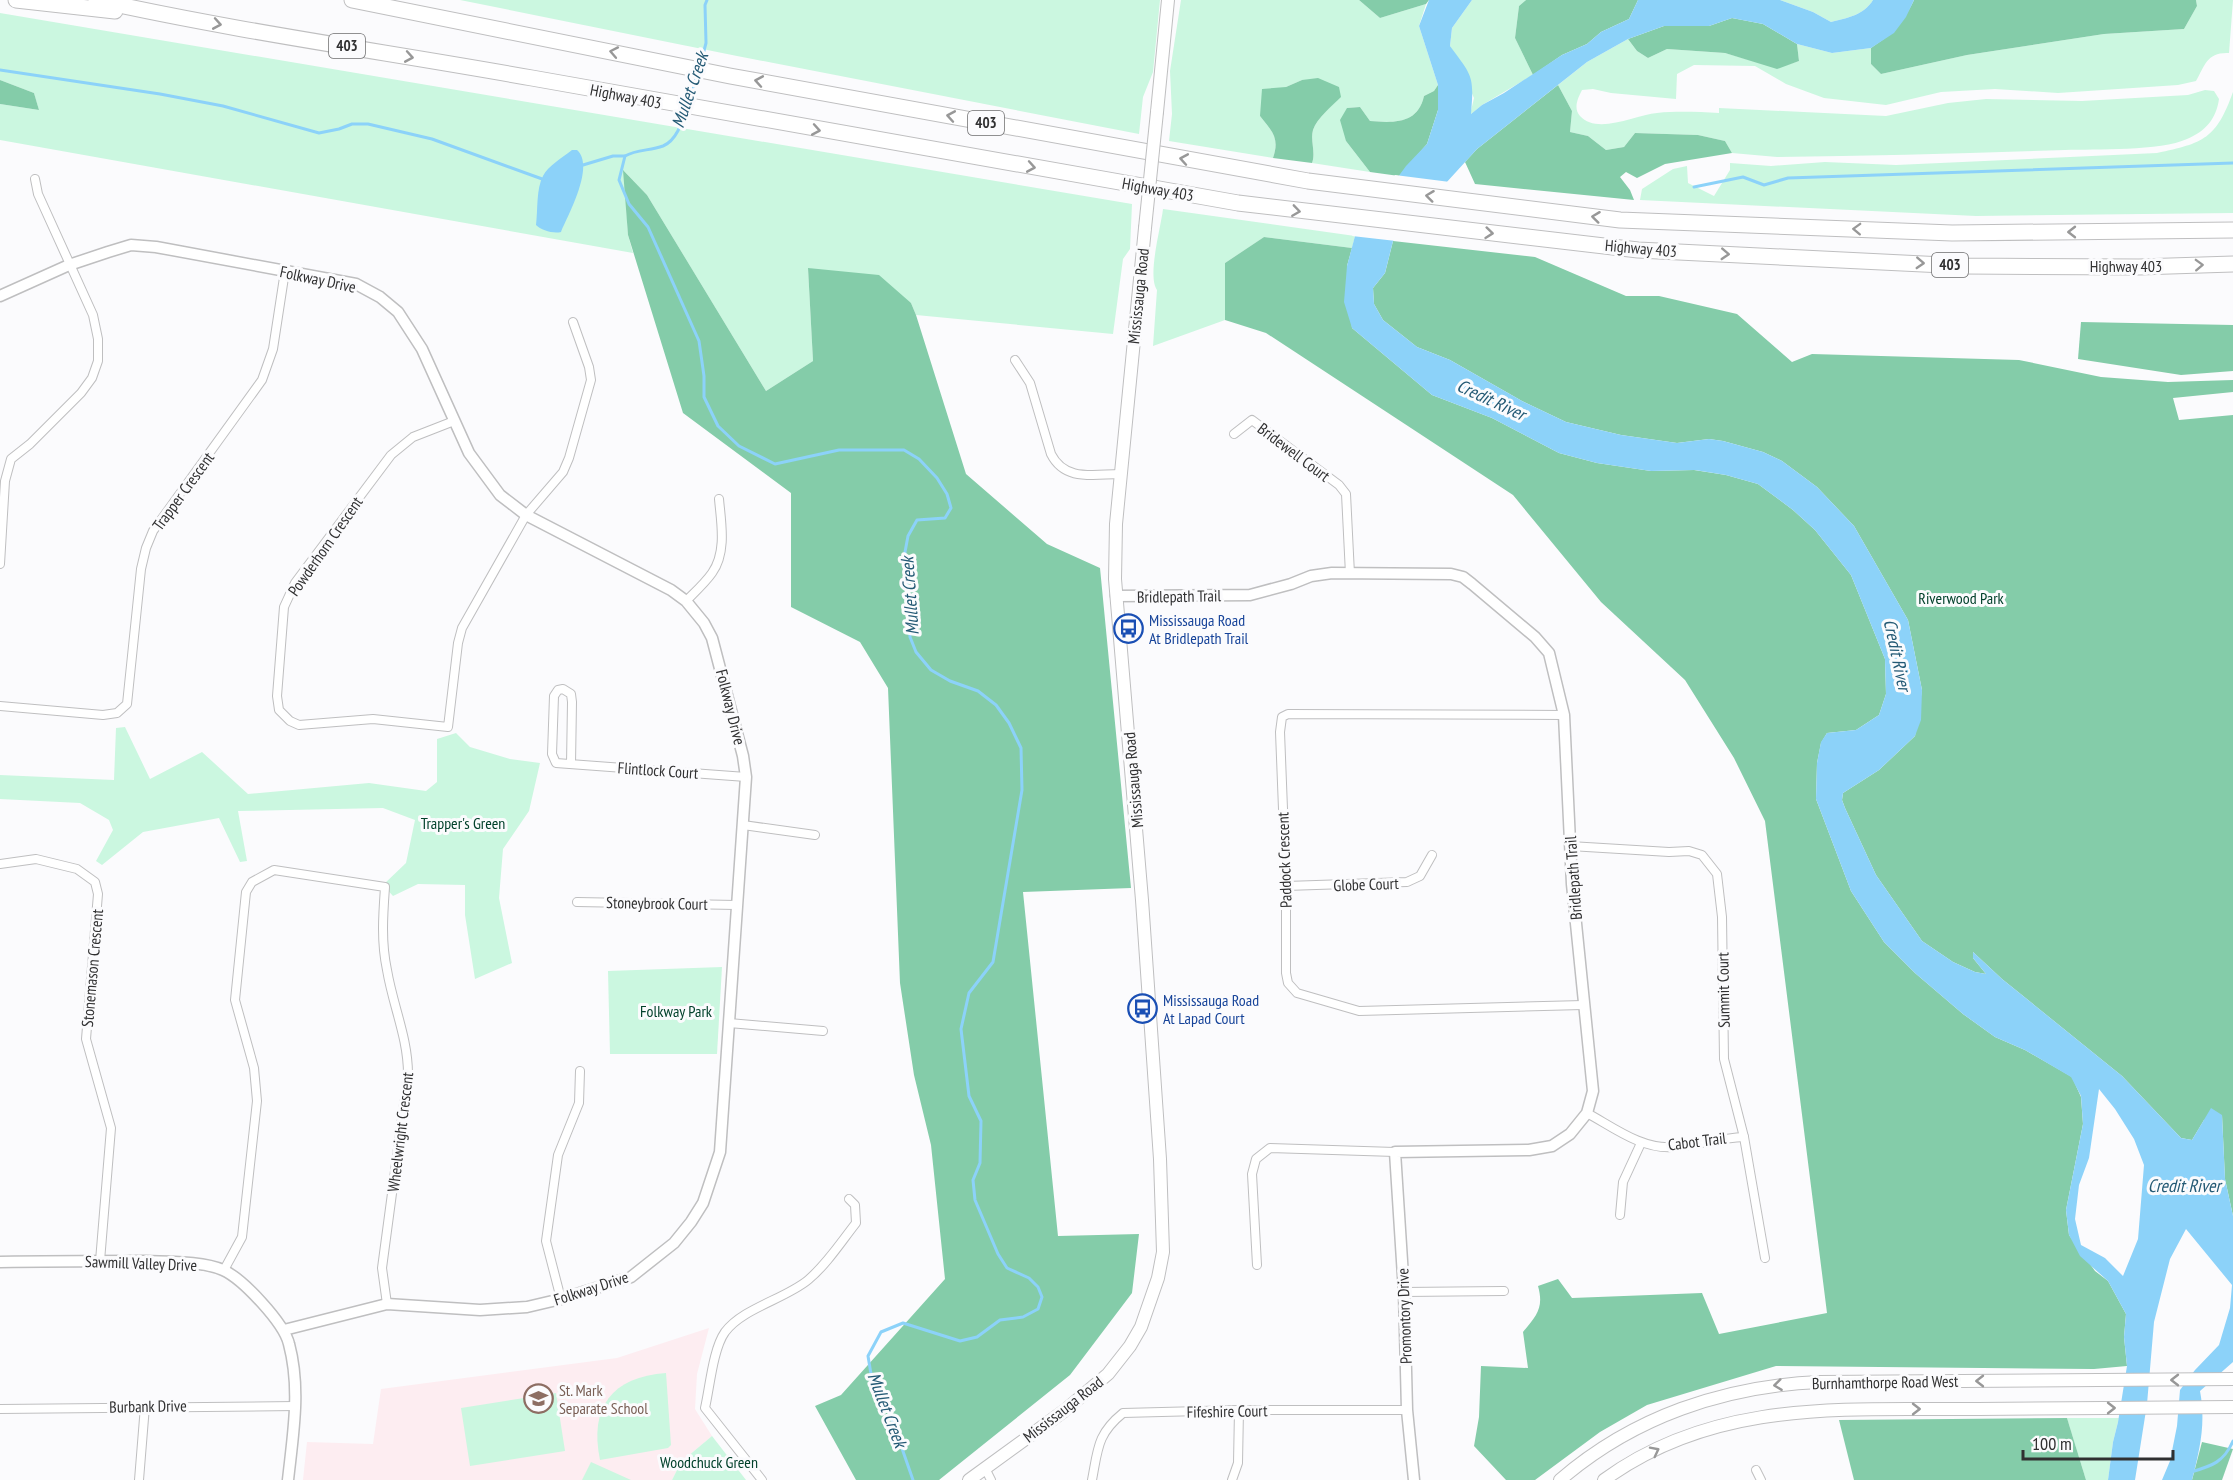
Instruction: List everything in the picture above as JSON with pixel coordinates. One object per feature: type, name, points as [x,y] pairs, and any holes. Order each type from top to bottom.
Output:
[{"type":"highway","points":[[16,0],[90,10],[160,14]]},
{"type":"highway","name":"Highway 403","points":[[96,0],[160,14],[657,102],[1238,202],[1638,250],[1964,266],[2139,267],[2233,264]]},
{"type":"highway","name":"Highway 403","points":[[352,0],[730,76],[1319,183],[1642,221],[1952,233],[2233,230]]},
{"type":"main road","name":"Mississauga Road","points":[[969,1480],[1064,1411],[1099,1383],[1115,1365],[1141,1327],[1158,1278],[1162,1252],[1160,1159],[1132,763],[1116,596],[1115,548],[1120,474],[1168,0]]},
{"type":"main road","name":"Burnhamthorpe Road West","points":[[1560,1480],[1582,1461],[1626,1433],[1656,1418],[1698,1402],[1739,1391],[1779,1384],[2233,1379]]},
{"type":"main road","name":"Burnhamthorpe Road West","points":[[1604,1480],[1657,1449],[1694,1434],[1728,1423],[1781,1413],[1857,1410],[2233,1407]]},
{"type":"street","points":[[0,564],[5,481],[11,459],[30,444],[81,393],[92,378],[98,361],[98,339],[93,315],[38,194],[34,179]]},
{"type":"street","name":"Folkway Drive","points":[[0,296],[69,265],[131,245],[156,247],[356,284],[380,297],[398,312],[422,349],[469,453],[500,495],[526,515],[670,590],[686,601],[704,623],[718,656],[743,756],[746,777],[720,1152],[703,1203],[675,1244],[631,1277],[561,1299],[506,1310],[387,1304],[284,1330]]},
{"type":"street","name":"Trapper Crescent","points":[[0,706],[103,715],[117,713],[127,704],[141,569],[146,548],[153,531],[262,380],[273,349],[285,271]]},
{"type":"street","points":[[526,515],[563,472],[589,393],[591,380],[589,366],[573,322]]},
{"type":"street","points":[[1015,360],[1030,383],[1056,465],[1066,472],[1077,474],[1120,474]]},
{"type":"street","name":"Bridewell Court","points":[[1234,434],[1252,420],[1339,485],[1346,494],[1350,574]]},
{"type":"street","name":"Powderhorn Crescent","points":[[454,421],[413,437],[391,455],[295,583],[284,608],[277,696],[279,710],[299,725],[373,719],[448,727],[458,642],[462,628],[526,515]]},
{"type":"street","points":[[686,601],[713,572],[718,558],[722,537],[719,499]]},
{"type":"street","name":"Bridlepath Trail","points":[[1116,596],[1250,595],[1311,576],[1332,573],[1450,574],[1463,577],[1535,637],[1549,653],[1564,716],[1570,846],[1583,1005],[1593,1082],[1587,1113],[1570,1134],[1552,1146],[1529,1150],[1395,1152],[1270,1148],[1256,1159],[1252,1174],[1257,1265]]},
{"type":"street","points":[[563,689],[571,694],[572,702],[571,764],[556,763],[552,754],[554,696],[558,690],[563,689]]},
{"type":"street","name":"Paddock Crescent","points":[[1564,716],[1288,714],[1282,717],[1280,732],[1286,886],[1286,974],[1288,983],[1297,993],[1366,1012],[1583,1005]]},
{"type":"street","name":"Flintlock Court","points":[[571,764],[746,777]]},
{"type":"street","points":[[742,825],[815,835]]},
{"type":"street","name":"Summit Court","points":[[1570,846],[1689,852],[1702,855],[1717,874],[1722,918],[1724,1059],[1743,1137],[1765,1258]]},
{"type":"street","name":"Globe Court","points":[[1286,886],[1407,882],[1420,876],[1432,855]]},
{"type":"street","name":"Stonemason Crescent","points":[[0,864],[36,859],[77,869],[94,882],[98,894],[86,1039],[111,1128],[100,1261]]},
{"type":"street","name":"Wheelwright Crescent","points":[[224,1270],[242,1237],[257,1101],[254,1068],[235,1000],[246,892],[252,882],[274,870],[385,887],[382,934],[384,954],[408,1053],[408,1074],[382,1268],[387,1304]]},
{"type":"street","name":"Stoneybrook Court","points":[[577,902],[736,905]]},
{"type":"street","points":[[729,1023],[824,1031]]},
{"type":"street","points":[[561,1299],[546,1241],[558,1155],[579,1103],[580,1071]]},
{"type":"street","name":"Cabot Trail","points":[[1587,1113],[1641,1143],[1672,1148],[1723,1138],[1743,1137]]},
{"type":"street","points":[[1620,1215],[1623,1182],[1641,1143]]},
{"type":"street","name":"Promontory Drive","points":[[1395,1152],[1404,1292],[1407,1410],[1414,1480]]},
{"type":"street","points":[[762,1480],[705,1408],[719,1343],[726,1330],[740,1319],[807,1280],[826,1261],[856,1223],[855,1205],[849,1200]]},
{"type":"street","name":"Sawmill Valley Drive","points":[[0,1262],[175,1263],[224,1270]]},
{"type":"street","points":[[224,1270],[248,1289],[284,1330],[292,1358],[296,1406],[288,1480]]},
{"type":"street","points":[[1404,1292],[1504,1291]]},
{"type":"street","points":[[140,1480],[146,1406]]},
{"type":"street","name":"Burbank Drive","points":[[0,1409],[296,1406]]},
{"type":"street","points":[[1232,1480],[1238,1462],[1239,1410]]},
{"type":"street","name":"Fifeshire Court","points":[[1092,1480],[1100,1442],[1109,1424],[1123,1413],[1407,1410]]},
{"type":"street","points":[[985,1468],[991,1480]]},
{"type":"street","points":[[1756,1470],[1761,1480]]},
{"type":"shaded area","name":"St. Mark Separate School","points":[[709,1328],[697,1374],[695,1409],[712,1436],[681,1462],[672,1480],[303,1480],[307,1442],[373,1444],[381,1389],[617,1358]]},
{"type":"green space","points":[[460,0],[1160,0],[1153,72],[1143,97],[1139,134]]},
{"type":"green space","points":[[1181,0],[1359,0],[1380,18],[1426,4],[1419,26],[1438,85],[1434,91],[1424,96],[1416,112],[1404,120],[1370,121],[1360,107],[1347,108],[1346,141],[1370,172],[1312,163],[1313,130],[1321,117],[1340,97],[1302,80],[1286,87],[1260,116],[1274,135],[1276,145],[1273,158],[1169,141],[1172,114],[1170,71]]},
{"type":"green space","points":[[1359,0],[1429,0],[1426,4],[1380,18]]},
{"type":"green space","points":[[1472,0],[1526,0],[1519,6],[1515,38],[1533,75],[1482,105],[1470,115],[1474,98],[1450,46],[1452,28]]},
{"type":"green space","points":[[1526,0],[1638,0],[1629,19],[1601,32],[1587,44],[1562,55],[1533,75],[1515,38],[1519,6]]},
{"type":"green space","points":[[1780,0],[1873,0],[1860,12],[1831,22],[1813,12]]},
{"type":"green space","points":[[1914,0],[2196,0],[2197,6],[2184,29],[2104,34],[1967,55],[1881,74],[1871,64],[1871,48],[1897,27]]},
{"type":"green space","points":[[2196,0],[2233,0],[2229,53],[2211,57],[2196,81],[2178,85],[2058,93],[1995,89],[1941,92],[1886,105],[1824,98],[1786,84],[1755,66],[1694,65],[1677,74],[1676,99],[1611,93],[1593,89],[1582,90],[1577,106],[1580,116],[1587,121],[1606,124],[1657,113],[1719,113],[1719,108],[1886,116],[1948,103],[1986,99],[2082,101],[2188,95],[2205,90],[2214,91],[2219,99],[2218,106],[2209,124],[2187,139],[2161,146],[1777,157],[1732,153],[1725,141],[1698,135],[1635,133],[1624,147],[1606,150],[1588,136],[1570,132],[1572,111],[1558,85],[1587,62],[1628,39],[1637,51],[1648,58],[1667,49],[1725,53],[1777,68],[1799,61],[1797,44],[1832,53],[1871,48],[1871,64],[1881,74],[1967,55],[2104,34],[2184,29],[2197,6]]},
{"type":"green space","points":[[0,13],[1132,204],[1130,249],[1123,259],[1113,334],[916,315],[911,303],[808,268],[813,361],[766,391],[647,195],[624,171],[628,235],[633,253],[0,140],[0,104],[39,110],[34,93],[0,80]]},
{"type":"green space","points":[[1732,18],[1763,24],[1797,44],[1799,61],[1777,69],[1725,53],[1667,49],[1648,58],[1637,51],[1628,39],[1664,26],[1709,26]]},
{"type":"green space","points":[[1318,78],[1339,87],[1341,97],[1321,117],[1313,130],[1312,163],[1273,158],[1276,145],[1274,135],[1260,116],[1262,89],[1286,87],[1302,80]]},
{"type":"green space","points":[[0,80],[34,93],[39,110],[0,104]]},
{"type":"green space","points":[[1438,85],[1438,110],[1427,144],[1399,176],[1370,172],[1346,141],[1340,120],[1347,108],[1360,107],[1370,121],[1404,120],[1416,112],[1424,96],[1434,91]]},
{"type":"green space","points":[[1558,85],[1572,111],[1570,132],[1588,136],[1606,150],[1624,147],[1635,133],[1698,135],[1725,141],[1732,153],[1665,164],[1637,178],[1626,172],[1620,177],[1634,200],[1475,184],[1465,162],[1477,149]]},
{"type":"green space","points":[[2233,92],[2233,213],[1976,216],[1640,200],[1642,189],[1673,169],[1687,166],[1688,183],[1714,196],[1730,170],[1730,163],[1771,166],[1825,162],[1896,165],[2157,153],[2186,146],[2206,136],[2221,120]]},
{"type":"green space","points":[[623,170],[647,195],[766,391],[813,361],[808,268],[879,275],[911,303],[966,474],[1047,544],[1100,568],[1131,888],[1023,892],[1058,1236],[1139,1234],[1132,1293],[1070,1375],[939,1480],[856,1480],[815,1406],[841,1395],[945,1279],[931,1145],[914,1075],[900,983],[888,688],[860,642],[791,607],[791,493],[683,413],[628,235]]},
{"type":"green space","points":[[1163,209],[1355,236],[1352,248],[1264,237],[1225,263],[1225,320],[1153,346],[1157,290],[1153,274]]},
{"type":"green space","points":[[1264,237],[1352,248],[1347,266],[1352,328],[1432,395],[1492,418],[1559,453],[1597,463],[1651,471],[1694,470],[1726,475],[1758,484],[1815,530],[1851,575],[1885,659],[1886,694],[1879,715],[1856,730],[1827,733],[1821,743],[1817,763],[1816,799],[1851,891],[1884,942],[1915,973],[1963,1014],[1995,1037],[2025,1050],[2072,1077],[2081,1097],[2083,1124],[2066,1210],[2069,1235],[2095,1271],[2108,1281],[2126,1314],[2124,1337],[2127,1366],[2094,1369],[1776,1366],[1647,1405],[1600,1432],[1535,1480],[1506,1480],[1474,1446],[1479,1417],[1481,1366],[1528,1368],[1523,1332],[1540,1306],[1538,1286],[1558,1279],[1572,1298],[1702,1293],[1719,1334],[1827,1313],[1765,821],[1734,758],[1685,680],[1601,602],[1513,495],[1266,333],[1225,320],[1225,263]]},
{"type":"green space","name":"Riverwood Park","points":[[1393,241],[1535,257],[1626,296],[1659,296],[1737,314],[1792,362],[1812,354],[2019,360],[2101,377],[2168,382],[2233,380],[2233,392],[2173,398],[2179,420],[2233,415],[2233,1216],[2225,1179],[2222,1115],[2204,1120],[2192,1140],[2181,1138],[2122,1076],[2002,979],[1973,952],[1973,958],[1986,974],[1975,972],[1953,962],[1922,941],[1876,875],[1845,808],[1842,800],[1843,793],[1879,770],[1915,736],[1922,690],[1908,620],[1854,526],[1817,487],[1782,461],[1763,452],[1723,441],[1709,439],[1677,443],[1621,435],[1566,422],[1522,401],[1450,360],[1417,347],[1383,320],[1374,304],[1373,288],[1385,273]]},
{"type":"green space","points":[[2081,322],[2233,325],[2233,371],[2181,375],[2078,359]]},
{"type":"green space","name":"Trapper's Green","points":[[125,727],[150,779],[202,752],[248,794],[369,783],[426,791],[437,782],[437,739],[456,733],[470,747],[510,759],[540,763],[529,811],[503,849],[499,898],[512,963],[475,979],[465,915],[465,885],[418,884],[393,896],[383,885],[406,863],[415,820],[383,808],[238,811],[247,861],[240,862],[219,818],[143,832],[102,865],[96,861],[113,830],[109,820],[80,803],[0,799],[0,775],[114,780],[116,728]]},
{"type":"green space","name":"Folkway Park","points":[[722,967],[717,1054],[610,1054],[608,971]]},
{"type":"green space","points":[[666,1373],[671,1445],[668,1448],[600,1460],[597,1441],[598,1425],[602,1410],[609,1398],[618,1388],[631,1381]]},
{"type":"green space","points":[[556,1393],[565,1451],[470,1466],[461,1408]]},
{"type":"green space","points":[[2067,1418],[2119,1418],[2108,1480],[2086,1480]]},
{"type":"green space","points":[[2067,1418],[2086,1480],[1854,1480],[1839,1420]]},
{"type":"green space","name":"Woodchuck Green","points":[[712,1436],[746,1480],[672,1480],[681,1462]]},
{"type":"green space","points":[[2202,1442],[2233,1449],[2222,1480],[2192,1480]]},
{"type":"green space","points":[[591,1462],[631,1480],[582,1480]]},
{"type":"water","name":"Credit River","points":[[1429,0],[1472,0],[1452,28],[1450,46],[1470,77],[1472,84],[1471,114],[1562,55],[1587,44],[1601,32],[1629,19],[1638,0],[1780,0],[1813,12],[1831,22],[1860,12],[1873,0],[1914,0],[1906,17],[1894,33],[1871,48],[1832,53],[1797,44],[1763,24],[1732,18],[1709,26],[1664,26],[1628,39],[1587,62],[1477,149],[1393,241],[1385,273],[1373,288],[1374,304],[1383,320],[1417,347],[1450,360],[1522,401],[1566,422],[1621,435],[1677,443],[1709,439],[1723,441],[1763,452],[1782,461],[1817,487],[1854,526],[1908,620],[1922,690],[1921,720],[1915,736],[1879,770],[1843,793],[1842,800],[1845,808],[1876,875],[1922,941],[1953,962],[1975,972],[1986,974],[1973,958],[1973,952],[2002,979],[2122,1076],[2181,1138],[2192,1140],[2211,1108],[2222,1115],[2225,1179],[2233,1216],[2233,1362],[2200,1391],[2201,1436],[2192,1480],[2162,1480],[2170,1461],[2177,1426],[2180,1390],[2219,1345],[2230,1308],[2232,1285],[2186,1229],[2170,1259],[2154,1322],[2147,1404],[2135,1480],[2108,1480],[2127,1366],[2124,1337],[2126,1314],[2108,1281],[2080,1256],[2069,1235],[2066,1210],[2083,1124],[2081,1096],[2071,1077],[2025,1050],[1995,1037],[1963,1014],[1915,973],[1884,942],[1851,891],[1816,799],[1817,763],[1821,742],[1827,733],[1856,730],[1879,715],[1886,694],[1885,659],[1851,575],[1815,530],[1758,484],[1726,475],[1695,470],[1651,471],[1597,463],[1559,453],[1492,418],[1432,395],[1352,328],[1344,302],[1347,266],[1355,236],[1406,166],[1427,144],[1438,110],[1438,85],[1419,26]],"holes":[[[2099,1089],[2134,1139],[2144,1165],[2138,1239],[2123,1276],[2105,1258],[2081,1245],[2075,1219],[2079,1185],[2089,1158]]]},
{"type":"water","points":[[572,150],[577,150],[582,157],[582,178],[579,190],[561,232],[547,231],[536,225],[541,181],[548,169]]},
{"type":"pier","points":[[1395,175],[1450,182],[1396,241],[1352,236]]},
{"type":"waterway","name":"Mullet Creek","points":[[700,66],[706,43],[705,5],[707,0]]},
{"type":"waterway","points":[[0,70],[160,94],[223,106],[319,133],[352,124],[368,124],[432,139],[545,180]]},
{"type":"waterway","name":"Mullet Creek","points":[[690,100],[697,75]]},
{"type":"waterway","name":"Mullet Creek","points":[[686,109],[672,140],[658,148],[625,156],[619,180],[629,204],[648,227],[699,341],[704,376],[704,397],[718,426],[739,446],[775,464],[839,450],[904,450],[919,459],[937,478],[947,494],[951,508],[945,518],[917,520],[908,536],[905,552],[910,637],[916,652],[931,670],[950,681],[978,691],[996,705],[1009,723],[1021,748],[1022,790],[993,962],[969,993],[961,1029],[969,1096],[981,1121],[980,1163],[973,1180],[975,1200],[998,1254],[1007,1268],[1029,1278],[1038,1287],[1042,1297],[1038,1309],[1023,1317],[1000,1320],[977,1337],[960,1341],[903,1323],[881,1332],[868,1356],[871,1374],[882,1391],[913,1480]]},
{"type":"waterway","points":[[583,165],[613,156],[625,156]]},
{"type":"waterway","points":[[1694,187],[1743,177],[1764,185],[1788,178],[2233,163]]},
{"type":"waterway","points":[[2191,1472],[2216,1462],[2226,1454],[2233,1441]]},
{"type":"place","name":"Mississauga Road At Bridlepath Trail","points":[[1128,629]]},
{"type":"place","name":"Mississauga Road At Lapad Court","points":[[1142,1009]]},
{"type":"place","name":"St. Mark Separate School","points":[[538,1399]]}]
